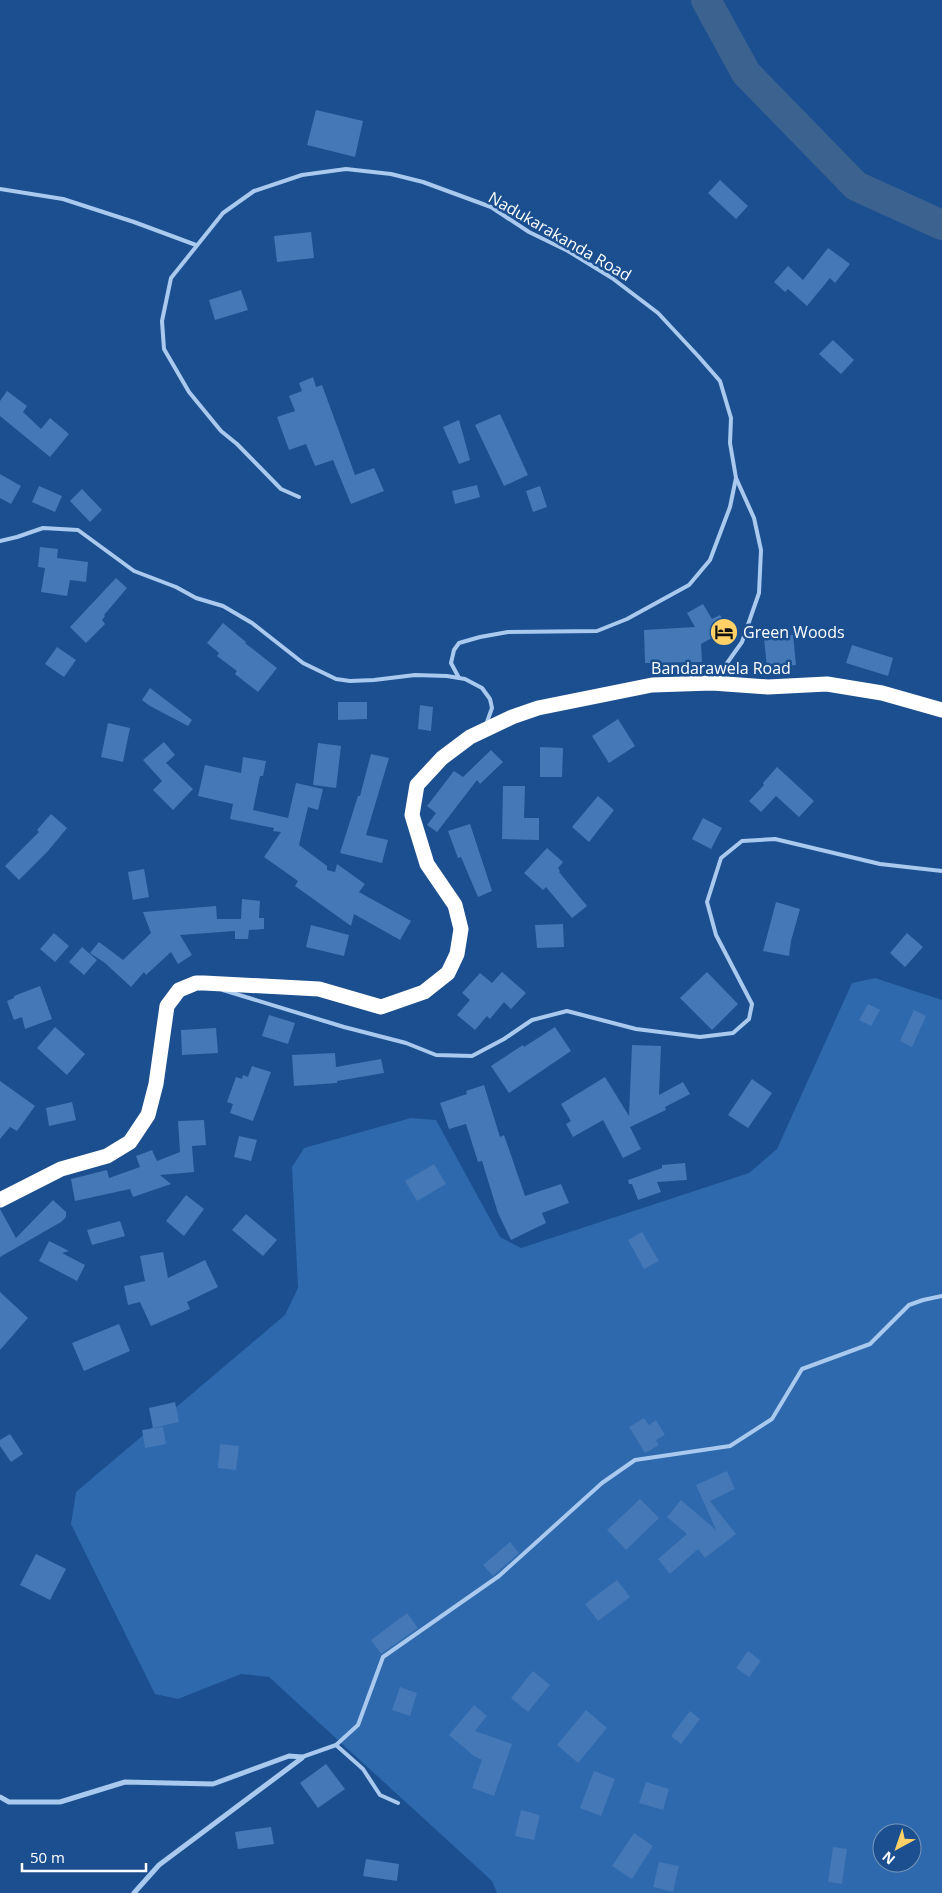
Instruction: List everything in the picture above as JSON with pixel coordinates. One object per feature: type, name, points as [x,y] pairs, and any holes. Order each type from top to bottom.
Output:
[{"type":"highway","name":"Bandarawela Road","points":[[0,1200],[61,1169],[107,1156],[130,1142],[148,1115],[156,1084],[167,1006],[179,990],[196,983],[319,989],[381,1007],[424,992],[448,973],[457,954],[461,929],[455,905],[427,864],[412,815],[416,785],[442,758],[470,736],[512,717],[548,706],[652,685],[712,683],[768,687],[827,684],[882,694],[942,710]]},
{"type":"street","points":[[0,1797],[9,1802],[60,1802],[125,1782],[213,1784],[289,1756],[302,1757]]},
{"type":"street","points":[[134,1893],[159,1865],[302,1757]]},
{"type":"lane","name":"Nadukarakanda Road","points":[[298,497],[281,489],[222,431],[189,392],[164,349],[162,321],[171,278],[223,213],[254,191],[302,175],[346,169],[391,174],[423,182],[491,207],[529,232],[612,278],[658,312],[699,357],[720,381],[731,418],[730,443],[736,478],[730,507],[710,560],[689,585],[627,619],[596,631],[508,632],[459,643],[454,650],[451,662],[459,678]]},
{"type":"lane","points":[[0,189],[63,199],[196,245]]},
{"type":"lane","points":[[712,683],[742,642],[759,593],[761,550],[754,518],[736,478]]},
{"type":"lane","points":[[0,540],[17,537],[43,528],[78,530],[134,571],[176,587],[196,598],[223,606],[252,623],[302,663],[336,678],[350,681],[374,680],[415,674],[459,678],[482,688],[490,699],[492,708],[490,718],[482,731]]},
{"type":"lane","points":[[204,984],[344,1027],[406,1043],[436,1055],[472,1056],[504,1039],[532,1020],[567,1011],[636,1029],[700,1037],[733,1033],[749,1019],[752,1004],[716,935],[707,902],[722,858],[742,841],[775,839],[880,864],[942,871]]},
{"type":"lane","points":[[302,1757],[336,1745],[358,1725],[384,1657],[499,1576],[602,1483],[635,1460],[730,1446],[772,1418],[802,1368],[870,1344],[909,1306],[923,1300],[942,1296]]},
{"type":"lane","points":[[336,1745],[363,1769],[380,1795],[398,1803]]},
{"type":"shaded area","points":[[875,978],[942,1000],[942,1893],[497,1893],[492,1881],[269,1677],[241,1674],[178,1699],[155,1694],[71,1524],[76,1492],[285,1315],[298,1288],[292,1167],[304,1148],[411,1118],[436,1120],[500,1237],[521,1248],[749,1173],[777,1149],[852,983]]},
{"type":"building","points":[[316,110],[363,121],[355,157],[307,145]]},
{"type":"building","points":[[720,180],[748,206],[736,219],[708,193]]},
{"type":"building","points":[[311,232],[314,258],[277,262],[274,236]]},
{"type":"building","points":[[828,248],[850,264],[835,283],[830,278],[807,306],[788,289],[785,292],[774,282],[788,266],[803,280]]},
{"type":"building","points":[[241,290],[248,310],[215,320],[209,300]]},
{"type":"building","points":[[833,340],[854,360],[841,374],[819,354]]},
{"type":"building","points":[[313,377],[316,387],[322,385],[355,475],[374,468],[384,491],[351,504],[333,460],[315,466],[306,444],[289,450],[277,417],[295,411],[289,396],[302,391],[299,383]]},
{"type":"building","points":[[7,391],[27,406],[23,412],[41,429],[50,418],[69,434],[50,457],[0,416],[0,401]]},
{"type":"building","points":[[500,414],[528,475],[504,486],[475,425]]},
{"type":"building","points":[[459,420],[470,460],[459,464],[443,427]]},
{"type":"building","points":[[0,474],[21,486],[11,504],[0,498]]},
{"type":"building","points":[[477,485],[480,497],[455,504],[452,491]]},
{"type":"building","points":[[39,486],[62,496],[55,512],[32,502]]},
{"type":"building","points":[[540,486],[547,507],[533,512],[526,491]]},
{"type":"building","points":[[82,489],[102,510],[90,522],[70,501]]},
{"type":"building","points":[[40,547],[58,549],[57,558],[88,562],[86,582],[70,580],[67,596],[41,592],[45,568],[38,567]]},
{"type":"building","points":[[116,578],[127,588],[104,615],[102,620],[105,624],[86,643],[70,627]]},
{"type":"building","points":[[703,604],[712,619],[720,615],[728,629],[701,644],[702,662],[645,663],[644,630],[695,627],[687,613]]},
{"type":"building","points":[[223,623],[277,668],[258,692],[235,674],[237,671],[217,656],[219,653],[207,643]]},
{"type":"building","points":[[793,635],[796,665],[767,668],[764,638]]},
{"type":"building","points":[[852,645],[893,658],[888,676],[846,663]]},
{"type":"building","points":[[57,647],[76,660],[64,677],[45,664]]},
{"type":"building","points":[[150,688],[192,720],[188,726],[142,700]]},
{"type":"building","points":[[338,702],[367,702],[367,719],[338,720]]},
{"type":"building","points":[[420,705],[433,707],[431,731],[418,729]]},
{"type":"building","points":[[618,719],[635,746],[609,763],[592,736]]},
{"type":"building","points":[[108,723],[130,728],[123,762],[101,757]]},
{"type":"building","points":[[164,742],[175,755],[166,763],[193,789],[173,810],[153,790],[162,781],[143,760]]},
{"type":"building","points":[[318,743],[341,746],[336,788],[313,785]]},
{"type":"building","points":[[540,747],[563,748],[562,777],[540,777]]},
{"type":"building","points":[[491,750],[503,762],[480,784],[477,780],[437,832],[427,825],[436,813],[427,806],[454,771],[463,777]]},
{"type":"building","points":[[371,754],[389,758],[366,835],[388,840],[382,863],[340,853],[358,796],[360,796]]},
{"type":"building","points":[[243,757],[266,761],[263,776],[260,776],[253,810],[288,818],[296,783],[323,789],[318,810],[308,807],[299,845],[327,866],[327,870],[335,872],[337,864],[365,884],[359,892],[411,921],[400,940],[354,914],[351,926],[295,886],[298,881],[264,857],[281,832],[273,831],[274,828],[230,819],[233,804],[198,796],[205,765],[241,773]]},
{"type":"building","points":[[777,767],[814,801],[799,817],[776,796],[761,812],[749,801]]},
{"type":"building","points":[[503,786],[525,786],[524,818],[539,818],[539,840],[502,839]]},
{"type":"building","points":[[598,796],[614,810],[589,842],[572,827]]},
{"type":"building","points":[[51,814],[67,828],[48,851],[19,880],[5,866],[39,832],[37,830]]},
{"type":"building","points":[[703,818],[722,828],[711,849],[692,839]]},
{"type":"building","points":[[470,824],[492,891],[478,897],[461,857],[458,858],[448,831]]},
{"type":"building","points":[[547,848],[563,862],[558,868],[559,872],[587,906],[572,918],[546,887],[543,890],[524,873]]},
{"type":"building","points":[[144,869],[149,897],[133,900],[128,872]]},
{"type":"building","points":[[242,899],[260,901],[259,918],[264,918],[264,929],[249,930],[248,939],[235,939],[235,931],[180,935],[192,955],[178,964],[171,952],[146,975],[144,972],[131,987],[105,963],[90,953],[99,942],[123,960],[151,933],[143,912],[216,906],[217,919],[241,919]]},
{"type":"building","points":[[776,902],[800,909],[789,956],[763,951]]},
{"type":"building","points":[[563,924],[564,947],[537,948],[535,925]]},
{"type":"building","points":[[311,925],[349,935],[344,956],[306,947]]},
{"type":"building","points":[[54,933],[69,946],[55,962],[40,949]]},
{"type":"building","points":[[907,933],[923,947],[905,967],[890,953]]},
{"type":"building","points":[[82,947],[97,960],[84,975],[69,962]]},
{"type":"building","points":[[502,972],[526,993],[511,1009],[504,1002],[490,1019],[487,1016],[475,1030],[457,1015],[470,1000],[462,993],[480,973],[492,983]]},
{"type":"building","points":[[707,972],[738,1004],[712,1030],[680,998]]},
{"type":"building","points":[[40,986],[52,1019],[25,1029],[22,1017],[14,1020],[7,1001],[14,998],[14,996]]},
{"type":"building","points":[[868,1004],[880,1010],[871,1026],[859,1020]]},
{"type":"building","points":[[914,1010],[926,1016],[912,1047],[900,1041]]},
{"type":"building","points":[[269,1015],[295,1023],[288,1044],[262,1036]]},
{"type":"building","points":[[55,1027],[85,1054],[67,1075],[37,1048]]},
{"type":"building","points":[[555,1027],[571,1051],[509,1093],[491,1066]]},
{"type":"building","points":[[216,1028],[218,1053],[182,1055],[181,1030]]},
{"type":"building","points":[[632,1045],[661,1046],[659,1095],[683,1082],[690,1094],[665,1107],[666,1110],[630,1127],[641,1149],[623,1158],[603,1120],[573,1137],[566,1124],[571,1121],[561,1104],[605,1077],[629,1116]]},
{"type":"building","points":[[335,1053],[336,1067],[381,1059],[384,1073],[337,1081],[337,1083],[294,1086],[292,1055]]},
{"type":"building","points":[[252,1066],[271,1072],[253,1121],[230,1113],[233,1104],[227,1102],[236,1077],[242,1079],[243,1075],[248,1077]]},
{"type":"building","points":[[752,1079],[772,1093],[748,1128],[728,1115]]},
{"type":"building","points":[[0,1081],[35,1106],[17,1131],[10,1127],[0,1139]]},
{"type":"building","points":[[484,1085],[500,1137],[504,1135],[525,1196],[561,1184],[569,1203],[542,1213],[546,1223],[511,1240],[498,1213],[482,1161],[478,1162],[466,1124],[449,1129],[440,1103],[467,1094],[466,1091]]},
{"type":"building","points":[[72,1102],[76,1120],[49,1126],[46,1108]]},
{"type":"building","points":[[204,1120],[206,1145],[192,1146],[194,1172],[160,1175],[171,1184],[133,1197],[130,1189],[75,1201],[71,1179],[107,1170],[109,1178],[140,1167],[136,1156],[152,1150],[157,1161],[180,1152],[178,1121]]},
{"type":"building","points":[[239,1136],[257,1140],[251,1161],[234,1157]]},
{"type":"building","points":[[685,1163],[687,1180],[657,1182],[661,1192],[638,1200],[632,1184],[629,1184],[628,1180],[662,1168],[662,1165]]},
{"type":"building","points":[[434,1164],[446,1184],[417,1201],[405,1181]]},
{"type":"building","points":[[186,1195],[204,1209],[184,1236],[166,1221]]},
{"type":"building","points":[[53,1200],[66,1212],[66,1217],[61,1222],[0,1257],[0,1209],[16,1238]]},
{"type":"building","points":[[246,1214],[277,1240],[263,1256],[232,1230]]},
{"type":"building","points":[[120,1221],[125,1236],[92,1245],[87,1230]]},
{"type":"building","points":[[642,1232],[659,1261],[644,1269],[628,1240]]},
{"type":"building","points":[[49,1241],[69,1251],[62,1253],[85,1265],[77,1281],[39,1261]]},
{"type":"building","points":[[163,1252],[168,1278],[205,1260],[218,1287],[187,1302],[190,1309],[151,1326],[140,1302],[128,1305],[124,1286],[145,1281],[140,1256]]},
{"type":"building","points":[[0,1292],[28,1318],[0,1350]]},
{"type":"building","points":[[119,1324],[130,1351],[84,1371],[72,1343]]},
{"type":"building","points":[[175,1402],[179,1422],[153,1428],[149,1408]]},
{"type":"building","points":[[644,1418],[649,1425],[656,1420],[665,1435],[656,1440],[659,1445],[645,1453],[629,1427]]},
{"type":"building","points":[[163,1427],[166,1444],[145,1448],[142,1430]]},
{"type":"building","points":[[10,1434],[23,1454],[11,1462],[0,1446],[0,1440]]},
{"type":"building","points":[[220,1444],[239,1446],[236,1470],[218,1468]]},
{"type":"building","points":[[727,1471],[735,1489],[710,1501],[736,1534],[705,1558],[698,1549],[670,1574],[658,1559],[687,1534],[667,1517],[681,1500],[716,1530],[696,1485]]},
{"type":"building","points":[[640,1499],[659,1518],[626,1550],[607,1530]]},
{"type":"building","points":[[510,1542],[519,1553],[493,1576],[483,1565]]},
{"type":"building","points":[[36,1554],[66,1569],[50,1600],[20,1585]]},
{"type":"building","points":[[617,1580],[630,1597],[598,1621],[585,1604]]},
{"type":"building","points":[[407,1613],[418,1628],[381,1654],[371,1640]]},
{"type":"building","points":[[748,1651],[761,1661],[749,1677],[736,1668]]},
{"type":"building","points":[[533,1671],[550,1685],[528,1712],[511,1698]]},
{"type":"building","points":[[400,1687],[417,1693],[410,1716],[392,1710]]},
{"type":"building","points":[[474,1705],[487,1716],[475,1731],[512,1744],[494,1796],[472,1788],[482,1760],[474,1756],[449,1735]]},
{"type":"building","points":[[586,1710],[607,1728],[578,1763],[557,1745]]},
{"type":"building","points":[[690,1711],[700,1719],[681,1744],[671,1736]]},
{"type":"building","points":[[326,1764],[345,1789],[318,1808],[300,1783]]},
{"type":"building","points":[[594,1771],[615,1779],[601,1816],[580,1808]]},
{"type":"building","points":[[646,1782],[669,1789],[663,1810],[639,1803]]},
{"type":"building","points":[[521,1810],[540,1815],[534,1840],[515,1836]]},
{"type":"building","points":[[271,1827],[274,1844],[238,1849],[235,1832]]},
{"type":"building","points":[[634,1833],[653,1846],[632,1879],[612,1866]]},
{"type":"building","points":[[833,1847],[847,1849],[842,1884],[828,1882]]},
{"type":"building","points":[[366,1859],[399,1864],[397,1881],[363,1876]]},
{"type":"building","points":[[659,1862],[679,1866],[673,1892],[653,1887]]},
{"type":"waterway","points":[[706,0],[746,73],[856,186],[942,225]]},
{"type":"place","name":"Green Woods","points":[[724,632]]}]
